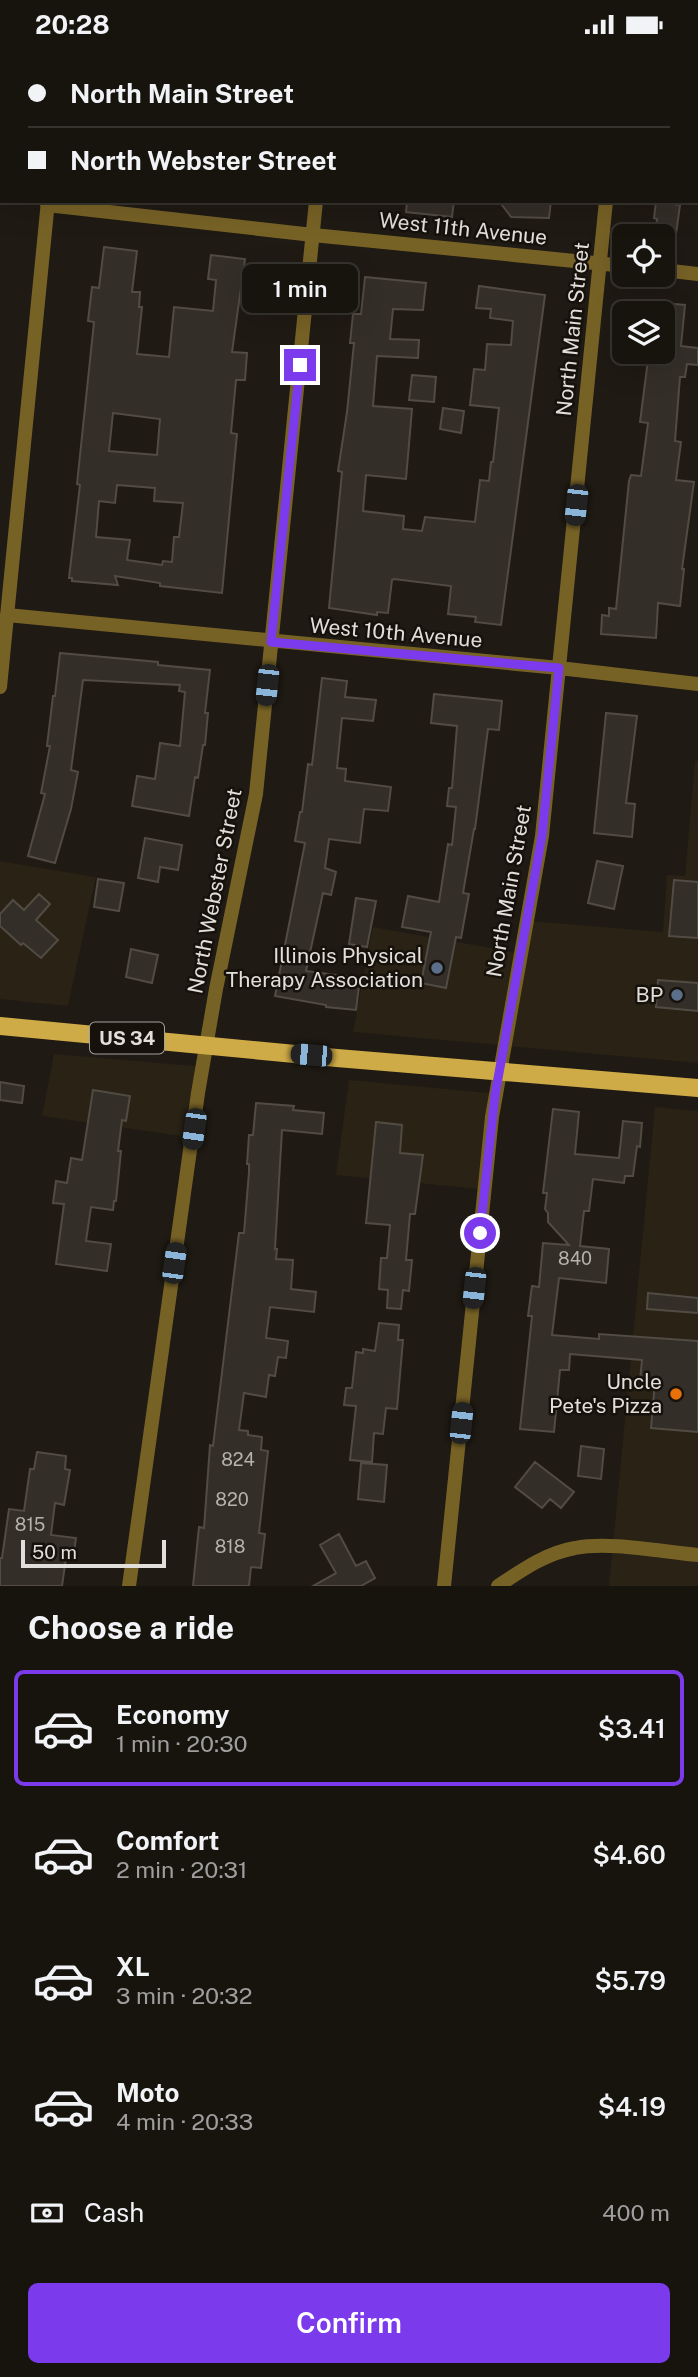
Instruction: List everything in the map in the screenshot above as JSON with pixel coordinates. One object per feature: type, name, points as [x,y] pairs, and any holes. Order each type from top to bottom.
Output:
[{"type":"main road","name":"US 34","points":[[0,1026],[698,1088]]},
{"type":"street","name":"West 11th Avenue","points":[[48,203],[313,235],[612,265]]},
{"type":"street","points":[[0,687],[48,203]]},
{"type":"street","name":"North Webster Street","points":[[129,1586],[216,989],[256,794],[316,203]]},
{"type":"street","name":"North Main Street","points":[[444,1586],[492,1117],[542,836],[607,203]]},
{"type":"street","points":[[675,271],[698,274]]},
{"type":"street","name":"West 10th Avenue","points":[[7,615],[559,668],[698,684]]},
{"type":"street","points":[[498,1586],[537,1561],[575,1548],[598,1546],[698,1555]]},
{"type":"shaded area","points":[[695,761],[698,761],[698,1063],[353,1032],[373,927],[524,954],[530,921],[663,932],[667,875],[685,876]]},
{"type":"shaded area","points":[[0,861],[96,877],[68,1006],[0,999]]},
{"type":"shaded area","points":[[54,1054],[205,1067],[195,1138],[42,1116]]},
{"type":"shaded area","points":[[349,1080],[499,1094],[489,1190],[336,1175]]},
{"type":"shaded area","points":[[655,1107],[698,1111],[698,1586],[609,1586]]},
{"type":"building","points":[[407,203],[454,203],[452,217],[406,212]]},
{"type":"building","points":[[500,203],[551,203],[549,218],[511,217]]},
{"type":"building","points":[[656,203],[680,205],[676,234],[675,224],[657,224],[657,219],[654,218]]},
{"type":"building","points":[[104,247],[137,251],[132,292],[140,292],[139,307],[142,307],[137,354],[169,357],[174,307],[213,311],[216,280],[208,279],[211,255],[245,259],[232,352],[247,353],[245,380],[236,380],[231,433],[237,434],[222,593],[160,586],[160,583],[115,576],[118,585],[72,581],[72,578],[69,578],[94,322],[88,321],[92,287],[99,288]],"holes":[[[113,413],[160,419],[157,455],[109,451]],[[117,485],[155,488],[154,501],[183,503],[179,537],[174,537],[172,562],[163,561],[162,565],[127,560],[130,540],[96,537],[99,501],[115,503]]]},
{"type":"building","points":[[365,277],[426,283],[423,310],[393,309],[390,339],[419,340],[418,358],[377,356],[373,406],[412,409],[406,479],[366,475],[363,511],[404,516],[403,529],[422,531],[425,517],[475,522],[480,480],[489,481],[499,408],[470,405],[474,369],[485,370],[487,344],[511,345],[513,321],[490,318],[491,309],[476,308],[479,286],[545,295],[501,625],[475,622],[476,617],[448,614],[451,586],[394,579],[388,613],[377,612],[377,615],[329,608],[342,472],[338,471],[354,343],[350,343],[353,314],[361,314]]},
{"type":"building","points":[[675,304],[685,305],[681,346],[698,348],[698,365],[687,364],[685,377],[680,377],[675,441],[681,442],[676,480],[694,482],[682,569],[680,606],[658,603],[656,638],[601,634],[602,615],[609,616],[609,608],[616,609],[629,481],[631,475],[641,476],[648,423],[640,422],[647,364],[675,364]]},
{"type":"building","points":[[412,375],[436,377],[434,402],[409,400]]},
{"type":"building","points":[[443,408],[464,411],[461,433],[440,429]]},
{"type":"building","points":[[60,653],[210,670],[205,713],[208,713],[205,745],[198,778],[195,777],[189,816],[132,806],[137,776],[155,779],[160,743],[180,746],[185,692],[179,691],[180,685],[83,680],[71,770],[78,772],[71,809],[55,863],[28,856],[45,794],[41,793],[50,746],[47,746]]},
{"type":"building","points":[[322,678],[347,681],[345,697],[376,700],[373,721],[342,718],[337,768],[346,769],[345,781],[391,787],[388,811],[364,809],[360,843],[329,839],[325,868],[336,872],[331,895],[323,893],[306,971],[360,978],[356,1010],[326,1007],[275,996],[305,843],[295,841],[308,764],[312,765]]},
{"type":"building","points":[[434,694],[502,701],[499,730],[488,729],[475,829],[463,893],[469,894],[461,938],[456,937],[446,988],[421,983],[431,932],[402,927],[408,896],[439,902],[448,844],[452,845],[456,807],[447,806],[449,788],[452,788],[457,726],[431,723]]},
{"type":"building","points":[[606,713],[637,716],[626,803],[635,804],[632,837],[594,833]]},
{"type":"building","points":[[145,838],[182,845],[178,870],[160,867],[158,882],[138,878]]},
{"type":"building","points":[[597,861],[623,866],[614,909],[588,903]]},
{"type":"building","points":[[98,879],[124,883],[119,911],[94,907]]},
{"type":"building","points":[[674,880],[698,882],[698,938],[669,936]]},
{"type":"building","points":[[39,894],[50,904],[36,920],[58,940],[41,958],[0,926],[0,914],[13,900],[24,910]]},
{"type":"building","points":[[356,898],[376,901],[367,947],[349,944]]},
{"type":"building","points":[[131,949],[158,955],[152,983],[126,977]]},
{"type":"building","name":"BP","points":[[658,980],[698,983],[698,1011],[656,1007]]},
{"type":"building","points":[[0,1082],[24,1086],[22,1103],[0,1100]]},
{"type":"building","points":[[93,1090],[130,1096],[126,1121],[122,1120],[116,1201],[113,1210],[91,1207],[86,1241],[111,1244],[107,1271],[56,1264],[64,1204],[53,1203],[56,1181],[67,1183],[71,1158],[82,1160]]},
{"type":"building","points":[[256,1103],[294,1106],[293,1110],[324,1113],[322,1134],[282,1130],[275,1249],[276,1259],[293,1260],[291,1289],[316,1292],[314,1312],[270,1307],[266,1338],[288,1341],[286,1358],[278,1357],[275,1376],[269,1375],[266,1397],[244,1393],[239,1430],[248,1431],[248,1435],[262,1437],[261,1450],[268,1451],[259,1533],[265,1534],[261,1568],[251,1567],[249,1586],[193,1586],[199,1527],[204,1528],[210,1445],[213,1446],[239,1233],[244,1233],[249,1135],[253,1135]]},
{"type":"building","points":[[553,1109],[579,1112],[575,1154],[619,1158],[623,1121],[642,1123],[633,1176],[625,1176],[624,1183],[593,1179],[589,1211],[584,1211],[580,1246],[609,1249],[606,1283],[559,1278],[552,1335],[599,1339],[599,1334],[698,1341],[698,1432],[651,1428],[655,1382],[640,1380],[642,1360],[570,1354],[569,1370],[560,1370],[554,1432],[520,1429],[532,1316],[528,1316],[532,1286],[539,1287],[543,1243],[569,1245],[548,1222],[545,1209],[547,1193],[543,1193]]},
{"type":"building","points":[[376,1122],[402,1125],[400,1153],[423,1155],[415,1214],[410,1214],[406,1260],[412,1260],[409,1291],[403,1290],[401,1309],[387,1308],[388,1290],[379,1289],[381,1258],[387,1258],[390,1225],[366,1223]]},
{"type":"building","points":[[648,1293],[698,1298],[698,1313],[647,1309]]},
{"type":"building","points":[[379,1323],[399,1325],[398,1340],[403,1340],[397,1409],[386,1408],[383,1434],[374,1433],[372,1462],[350,1460],[356,1406],[344,1405],[346,1388],[352,1388],[356,1352],[363,1353],[363,1349],[375,1351]]},
{"type":"building","points":[[581,1446],[604,1449],[601,1479],[578,1476]]},
{"type":"building","points":[[37,1452],[66,1456],[65,1469],[70,1470],[64,1505],[55,1503],[51,1535],[76,1538],[73,1559],[66,1558],[62,1586],[0,1586],[0,1558],[9,1509],[24,1511],[30,1469],[34,1469]]},
{"type":"building","points":[[535,1462],[574,1492],[561,1508],[550,1499],[542,1508],[515,1487]]},
{"type":"building","points":[[361,1463],[387,1465],[384,1502],[358,1499]]},
{"type":"building","points":[[339,1534],[356,1566],[366,1561],[375,1578],[361,1586],[313,1586],[336,1573],[320,1545]]},
{"type":"place","name":"Illinois Physical Therapy Association","points":[[437,968]]},
{"type":"place","name":"BP","points":[[677,995]]},
{"type":"place","name":"Uncle Pete's Pizza","points":[[676,1394]]},
{"type":"route","points":[[300,365],[271,642],[559,668],[542,836],[495,1095],[480,1233]]}]
